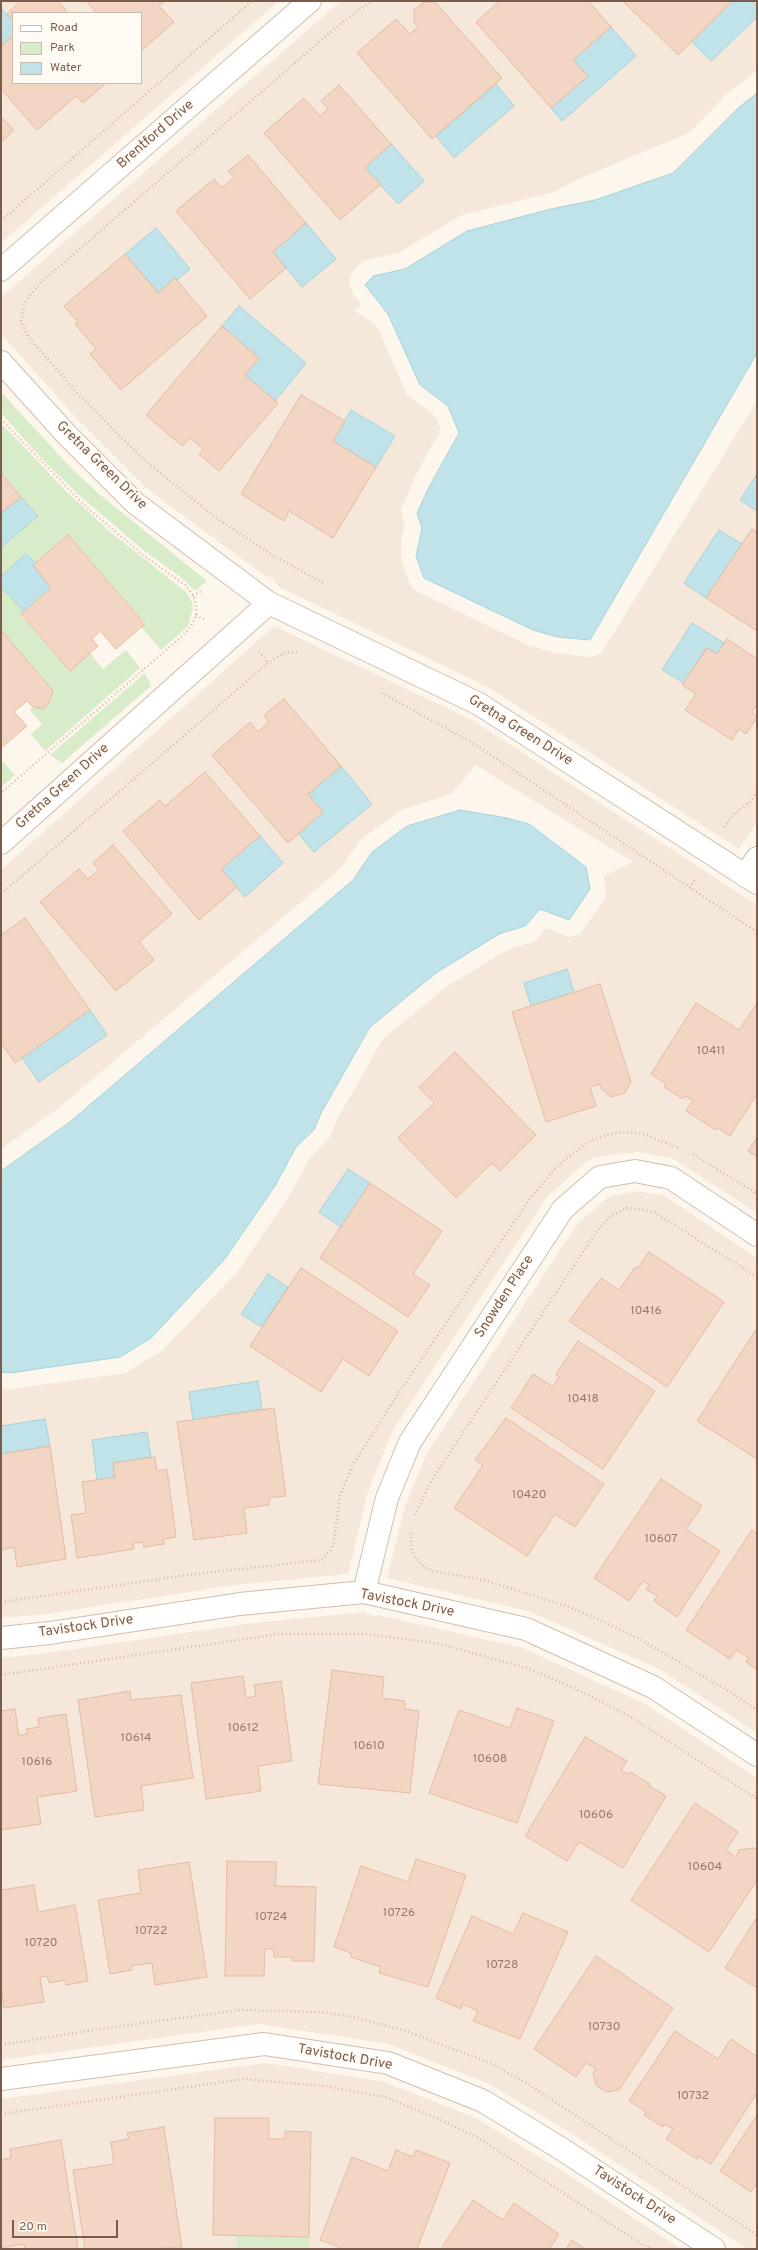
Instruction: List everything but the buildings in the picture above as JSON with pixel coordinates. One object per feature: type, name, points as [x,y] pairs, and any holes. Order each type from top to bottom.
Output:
[{"type":"street","name":"Brentford Drive","points":[[1,270],[310,1]]},
{"type":"street","name":"Gretna Green Drive","points":[[1,362],[66,434],[135,503],[269,603],[479,704],[753,872]]},
{"type":"street","name":"Gretna Green Drive","points":[[1,843],[269,603]]},
{"type":"street","name":"Snowden Place","points":[[364,1592],[387,1498],[410,1442],[563,1209],[600,1177],[635,1171],[670,1178],[757,1235]]},
{"type":"street","name":"Tavistock Drive","points":[[1,1638],[50,1633],[240,1604],[364,1592],[526,1629],[653,1687],[757,1755]]},
{"type":"street","name":"Tavistock Drive","points":[[1,2079],[264,2044],[388,2063],[483,2101],[560,2148],[714,2249]]},
{"type":"path","points":[[1,221],[252,1]]},
{"type":"path","points":[[323,583],[274,556],[216,518],[142,458],[79,395],[29,338],[21,321],[25,302],[39,284],[339,25],[372,1]]},
{"type":"path","points":[[1,419],[84,505],[143,555],[185,585],[193,595],[196,605],[196,617],[189,629],[179,639],[1,793]]},
{"type":"path","points":[[1,894],[268,663],[286,652],[301,653]]},
{"type":"path","points":[[376,690],[476,745],[757,932]]},
{"type":"path","points":[[1,1602],[195,1574],[322,1560],[330,1551],[334,1542],[340,1495],[353,1465],[396,1397],[531,1197],[558,1165],[590,1141],[606,1135],[624,1132],[643,1134],[665,1140],[682,1149]]},
{"type":"path","points":[[688,1152],[757,1194]]},
{"type":"path","points":[[414,1518],[431,1481],[599,1228],[611,1216],[627,1208],[640,1208],[655,1213],[757,1277]]},
{"type":"path","points":[[411,1530],[411,1546],[414,1556]]},
{"type":"path","points":[[1,1675],[279,1634],[369,1634],[440,1644],[530,1670],[580,1691],[630,1717],[757,1799]]},
{"type":"path","points":[[1,2114],[244,2079],[324,2086],[385,2097],[477,2137],[643,2245],[654,2249]]},
{"type":"shaded area","points":[[1,1],[279,1],[1,243]]},
{"type":"shaded area","points":[[341,1],[757,1],[757,70],[727,94],[689,133],[583,177],[554,192],[462,215],[398,253],[363,261],[352,273],[349,283],[353,294],[361,304],[354,310],[377,326],[407,395],[435,416],[441,430],[414,478],[401,510],[405,526],[401,539],[401,560],[409,582],[414,590],[528,645],[556,653],[590,657],[601,654],[757,401],[757,822],[739,849],[488,687],[279,587],[269,575],[266,577],[146,488],[79,421],[1,334],[1,297]]},
{"type":"shaded area","points":[[274,626],[472,720],[757,905],[757,1213],[672,1158],[637,1152],[595,1157],[586,1162],[547,1197],[393,1430],[368,1491],[348,1574],[235,1585],[46,1614],[1,1618],[1,1388],[10,1389],[125,1373],[163,1350],[238,1271],[289,1196],[310,1158],[330,1137],[336,1121],[383,1039],[446,987],[507,950],[535,941],[546,928],[570,937],[580,934],[604,900],[606,894],[604,876],[633,862],[476,765],[451,794],[401,810],[361,839],[341,868],[60,1107],[1,1149],[1,870]]},
{"type":"shaded area","points":[[637,1191],[665,1196],[757,1258],[757,1733],[659,1669],[528,1611],[387,1578],[405,1506],[427,1453],[578,1223],[610,1196]]},
{"type":"shaded area","points":[[363,1612],[377,1617],[378,1615],[523,1648],[645,1704],[757,1778],[757,2249],[747,2249],[568,2131],[487,2083],[388,2044],[259,2024],[1,2060],[1,1658],[55,1652],[245,1624]]},
{"type":"shaded area","points":[[266,2063],[385,2082],[476,2118],[551,2164],[681,2249],[1,2249],[1,2099]]},
{"type":"green space","points":[[1,392],[70,467],[99,494],[207,581],[195,591],[183,579],[142,549],[80,496],[43,460],[1,413]]},
{"type":"green space","points":[[1,423],[66,491],[109,531],[186,592],[191,600],[193,608],[188,626],[161,650],[141,627],[145,623],[68,535],[35,563],[26,554],[1,576],[1,547],[38,516],[1,473]]},
{"type":"green space","points":[[1,586],[24,612],[21,615],[69,670],[90,653],[103,669],[126,650],[140,668],[45,751],[31,734],[42,724],[30,710],[33,707],[43,708],[49,702],[53,691],[1,630]]},
{"type":"green space","points":[[145,673],[151,686],[62,763],[50,755]]},
{"type":"green space","points":[[1,760],[15,775],[1,787]]},
{"type":"green space","points":[[237,2235],[309,2237],[309,2249],[236,2249]]},
{"type":"water","points":[[732,1],[752,1],[757,6],[757,17],[711,61],[691,41]]},
{"type":"water","points":[[1,8],[12,20],[12,36],[1,46]]},
{"type":"water","points":[[611,27],[636,56],[562,121],[551,108],[588,76],[573,60]]},
{"type":"water","points":[[496,84],[514,106],[454,158],[436,136]]},
{"type":"water","points":[[757,93],[757,353],[590,640],[558,637],[533,630],[424,578],[416,556],[422,528],[417,513],[429,487],[459,433],[448,406],[420,385],[388,314],[365,285],[373,276],[405,269],[467,231],[551,209],[595,200],[673,173],[738,108]]},
{"type":"water","points":[[391,144],[424,181],[398,204],[365,168]]},
{"type":"water","points":[[306,223],[336,259],[302,287],[273,252]]},
{"type":"water","points":[[156,228],[190,269],[177,280],[175,278],[158,293],[125,254]]},
{"type":"water","points":[[239,306],[306,363],[275,401],[245,375],[259,358],[222,326]]},
{"type":"water","points":[[351,410],[395,436],[376,467],[333,441]]},
{"type":"water","points":[[757,474],[757,511],[740,500]]},
{"type":"water","points":[[21,497],[38,516],[1,547],[1,513]]},
{"type":"water","points":[[719,530],[742,544],[706,598],[684,583]]},
{"type":"water","points":[[26,554],[35,563],[33,566],[51,588],[24,612],[1,586],[1,576]]},
{"type":"water","points":[[692,623],[724,643],[717,654],[706,648],[684,683],[662,670]]},
{"type":"water","points":[[341,766],[372,804],[314,852],[298,833],[323,812],[308,794]]},
{"type":"water","points":[[460,810],[507,818],[529,824],[586,867],[590,889],[569,920],[540,909],[525,926],[499,934],[436,973],[370,1027],[321,1113],[314,1130],[296,1147],[275,1186],[224,1260],[151,1338],[120,1357],[10,1373],[1,1372],[1,1171],[71,1121],[353,880],[372,852],[407,826]]},
{"type":"water","points":[[260,836],[283,863],[245,897],[221,869]]},
{"type":"water","points":[[567,969],[574,992],[531,1006],[524,983]]},
{"type":"water","points":[[90,1010],[107,1035],[39,1082],[22,1058]]},
{"type":"water","points":[[348,1169],[370,1183],[341,1227],[319,1212]]},
{"type":"water","points":[[268,1274],[288,1287],[261,1327],[241,1314]]},
{"type":"water","points":[[258,1381],[262,1409],[193,1420],[189,1392]]},
{"type":"water","points":[[45,1419],[50,1446],[1,1454],[1,1426]]},
{"type":"water","points":[[147,1432],[151,1457],[113,1463],[115,1477],[97,1480],[92,1440]]}]
